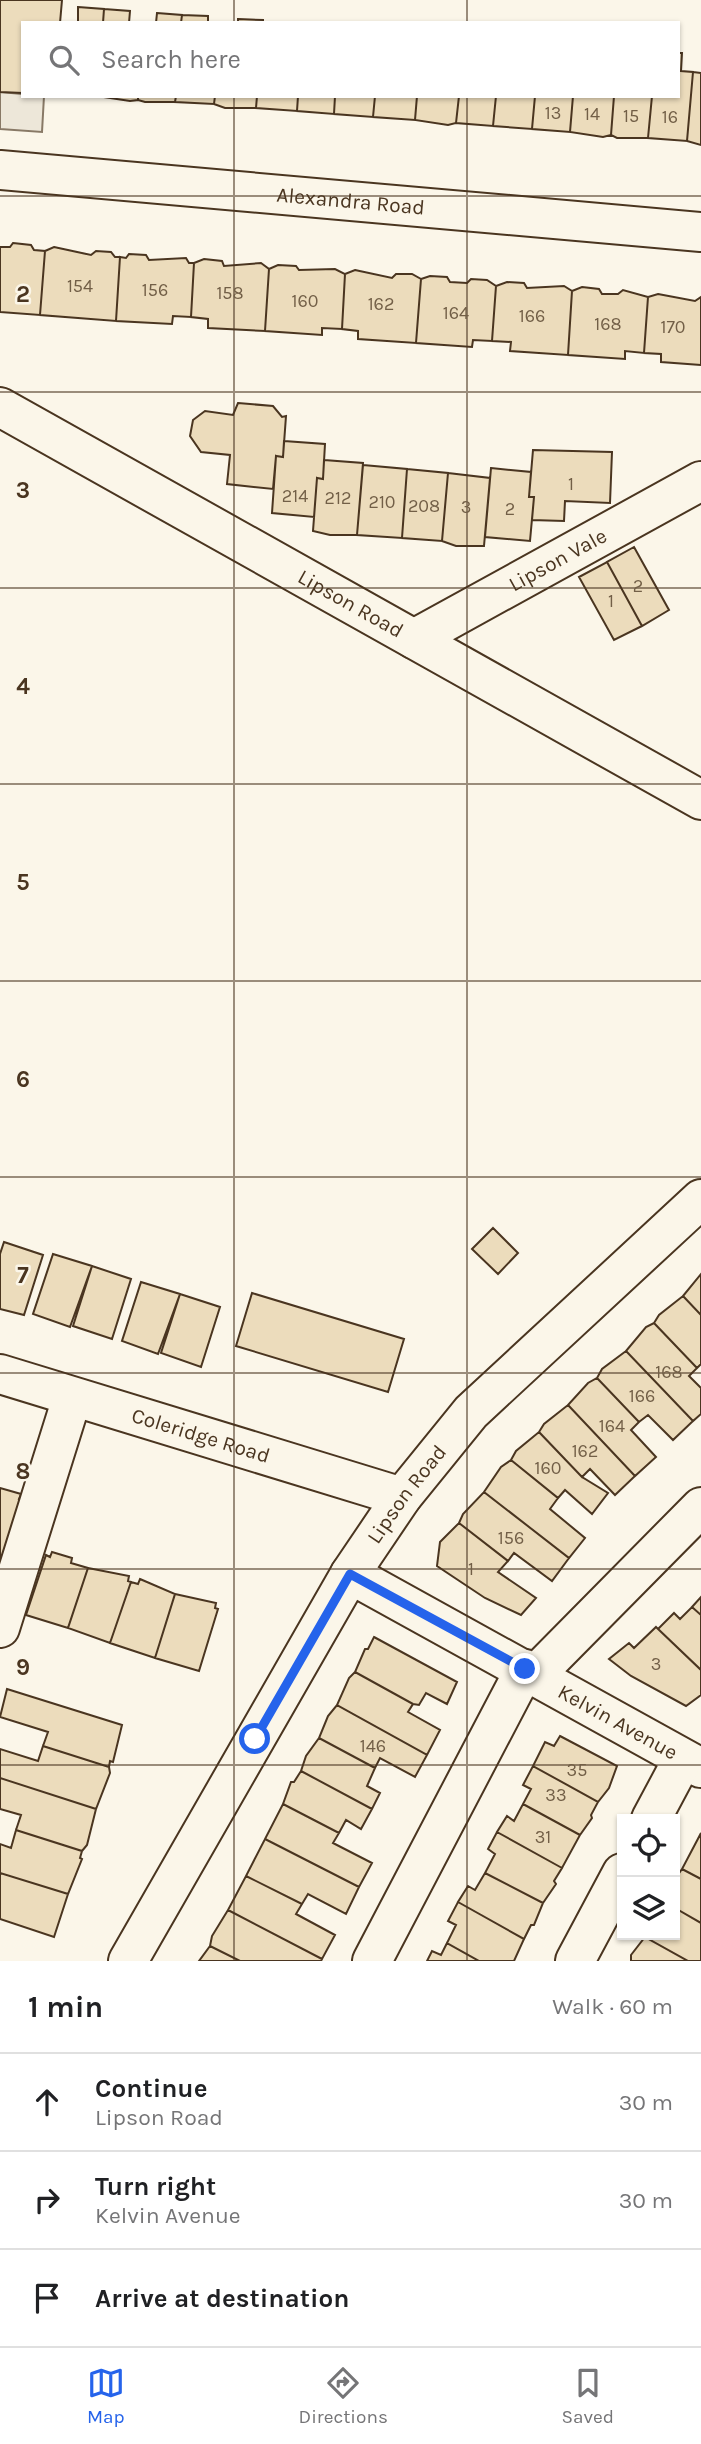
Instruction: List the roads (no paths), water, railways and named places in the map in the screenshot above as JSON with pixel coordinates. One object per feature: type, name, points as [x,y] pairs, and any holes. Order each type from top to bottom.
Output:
[{"type":"street","name":"Alexandra Road","points":[[0,170],[701,232]]},
{"type":"street","name":"Lipson Road","points":[[0,407],[701,800]]},
{"type":"street","name":"Lipson Vale","points":[[414,639],[701,481]]},
{"type":"street","name":"Lipson Road","points":[[128,1961],[350,1574],[402,1497],[471,1412],[701,1199]]},
{"type":"street","name":"Coleridge Road","points":[[0,1374],[402,1497]]},
{"type":"street","points":[[0,1628],[72,1398]]},
{"type":"street","points":[[372,1961],[530,1672],[701,1507]]},
{"type":"street","name":"Kelvin Avenue","points":[[350,1574],[692,1764]]},
{"type":"street","points":[[655,1814],[692,1764]]},
{"type":"street","points":[[575,1961],[620,1877]]}]
